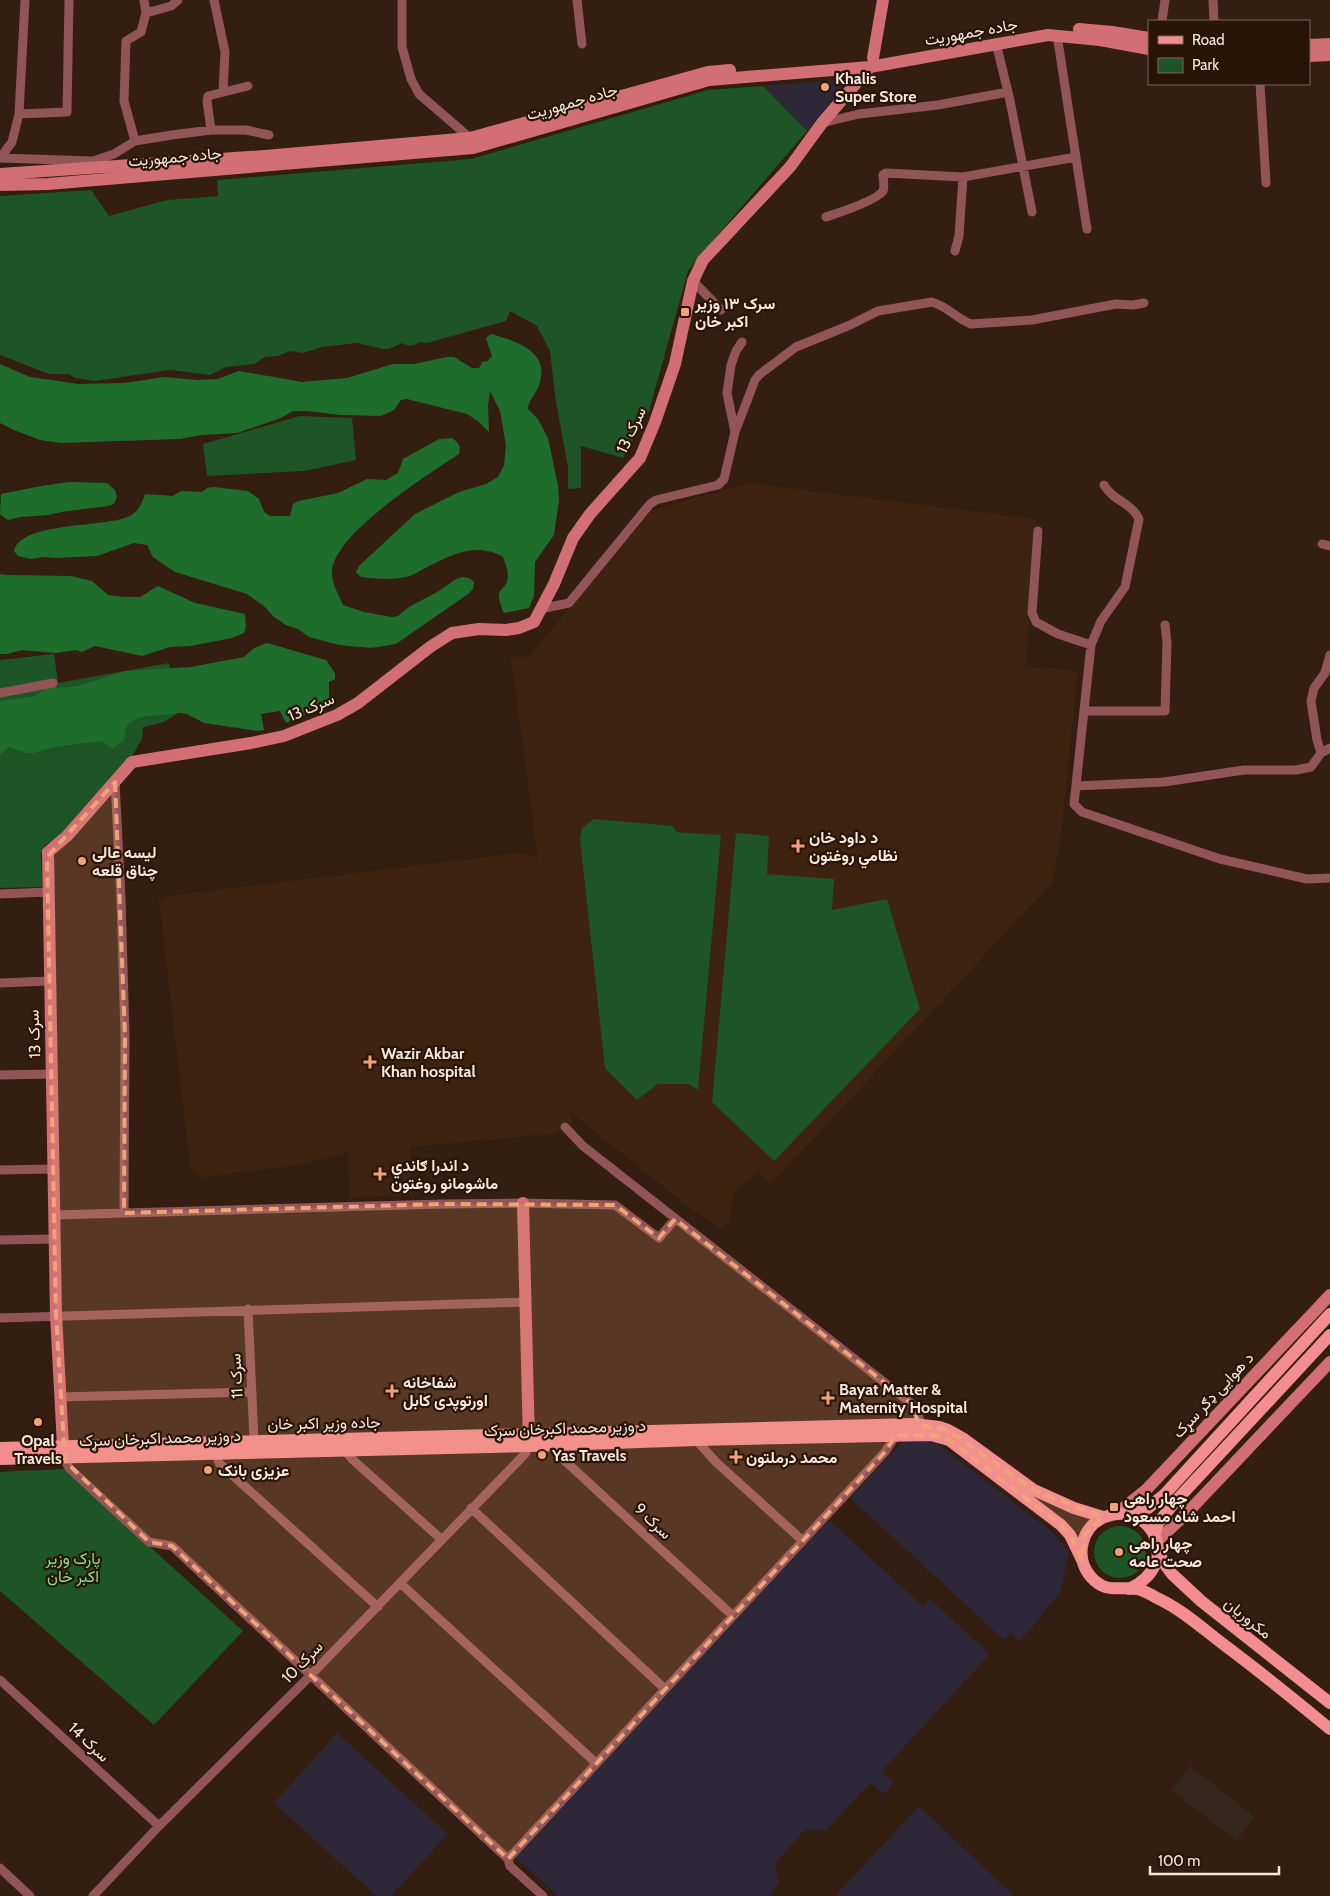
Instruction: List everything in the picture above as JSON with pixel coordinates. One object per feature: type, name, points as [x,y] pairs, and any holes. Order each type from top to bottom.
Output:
[{"type":"main road","points":[[872,62],[883,0]]},
{"type":"main road","name":"جاده جمهوریت","points":[[994,41],[1052,27],[1112,32],[1148,38]]},
{"type":"main road","name":"جاده جمهوریت","points":[[0,185],[48,184],[473,148],[709,80],[872,62],[994,41],[1048,34],[1100,40],[1148,49]]},
{"type":"main road","points":[[1310,45],[1330,44]]},
{"type":"main road","points":[[1310,56],[1330,54]]},
{"type":"main road","name":"جاده جمهوریت","points":[[0,174],[265,156],[470,138],[708,72],[872,62]]},
{"type":"main road","name":"سرک 13","points":[[63,1452],[56,1315],[48,852],[67,836],[132,762],[284,736],[329,718],[358,703],[430,647],[452,633],[506,630],[519,628],[534,622],[554,584],[572,538],[590,514],[640,458],[675,364],[693,281],[703,260],[790,167],[822,123],[872,62]]},
{"type":"main road","points":[[523,1203],[528,1440]]},
{"type":"main road","name":"د هوایی ډګر سړک","points":[[1115,1515],[1146,1490],[1330,1295]]},
{"type":"main road","points":[[1330,1314],[1164,1495],[1148,1508],[1115,1515],[1093,1524],[1085,1534],[1082,1547],[1082,1560],[1086,1569],[1092,1578],[1100,1584],[1119,1590],[1139,1589],[1162,1600],[1190,1618],[1280,1687],[1330,1729]]},
{"type":"main road","points":[[1129,1589],[1142,1583],[1151,1574],[1157,1561],[1156,1541],[1158,1523],[1174,1503],[1330,1335]]},
{"type":"main road","points":[[1156,1541],[1188,1512],[1330,1362]]},
{"type":"main road","name":"د وزیر محمد اکبرخان سړک","points":[[696,1434],[896,1435],[940,1427],[948,1430],[1034,1490],[1074,1508],[1115,1515]]},
{"type":"main road","name":"د وزیر محمد اکبرخان سړک","points":[[0,1458],[63,1452],[215,1447],[920,1430],[949,1440],[1032,1503],[1070,1535],[1082,1560]]},
{"type":"main road","name":"جاده وزیر اکبر خان","points":[[215,1447],[254,1440],[343,1444]]},
{"type":"main road","points":[[0,1448],[63,1452]]},
{"type":"main road","points":[[1115,1515],[1142,1522],[1156,1541]]},
{"type":"main road","name":"مکروریان","points":[[1156,1541],[1163,1562],[1172,1574],[1194,1594],[1330,1703]]},
{"type":"street","points":[[25,0],[19,114],[12,142],[0,158],[93,161],[114,154],[135,141],[212,130],[246,130],[269,135]]},
{"type":"street","points":[[19,114],[67,112],[69,0]]},
{"type":"street","points":[[135,141],[124,101],[126,41],[141,32],[146,13],[144,0]]},
{"type":"street","points":[[146,13],[170,6],[178,0]]},
{"type":"street","points":[[214,0],[225,52],[223,92]]},
{"type":"street","points":[[402,0],[402,47],[411,79],[419,94],[470,138]]},
{"type":"street","points":[[577,0],[582,44]]},
{"type":"street","points":[[1162,20],[1165,0]]},
{"type":"street","points":[[1213,0],[1214,20]]},
{"type":"street","points":[[1057,36],[1087,229]]},
{"type":"street","points":[[994,41],[1008,92],[1032,212]]},
{"type":"street","points":[[1260,85],[1266,183]]},
{"type":"street","points":[[212,130],[207,101],[208,96],[248,86]]},
{"type":"street","points":[[822,123],[859,114],[938,105],[1008,92]]},
{"type":"street","points":[[826,217],[864,203],[882,192],[884,188],[883,175],[886,172],[963,177],[1076,157]]},
{"type":"street","points":[[39,158],[48,171]]},
{"type":"street","points":[[955,252],[960,236],[963,177]]},
{"type":"street","points":[[693,281],[721,310]]},
{"type":"street","points":[[540,609],[569,603],[650,504],[656,500],[718,485],[724,479],[736,432],[755,380],[796,347],[850,325],[878,311],[932,302],[940,304],[963,321],[971,324],[1032,320],[1116,304],[1133,305],[1144,303]]},
{"type":"street","points":[[736,432],[727,393],[731,365],[736,351],[742,342]]},
{"type":"street","points":[[1104,485],[1107,490],[1136,512],[1139,519],[1125,586],[1100,621],[1091,645],[1074,804],[1082,812],[1220,859],[1307,879],[1330,878]]},
{"type":"street","points":[[1038,531],[1033,619],[1058,634],[1091,645]]},
{"type":"street","points":[[1085,711],[1165,711],[1167,643],[1165,625]]},
{"type":"street","points":[[1321,753],[1311,701],[1314,688],[1325,673],[1330,655]]},
{"type":"street","points":[[0,693],[53,683]]},
{"type":"street","points":[[1076,786],[1164,782],[1244,770],[1296,770],[1311,767],[1321,753],[1330,748]]},
{"type":"street","points":[[115,782],[121,898],[124,1015],[124,1213]]},
{"type":"street","points":[[0,894],[48,892]]},
{"type":"street","points":[[0,983],[49,981]]},
{"type":"street","points":[[0,1075],[52,1074]]},
{"type":"street","points":[[565,1127],[582,1146],[912,1404],[920,1417],[920,1430]]},
{"type":"street","points":[[0,1170],[54,1169]]},
{"type":"street","points":[[55,1215],[523,1203],[615,1205],[659,1238],[675,1219]]},
{"type":"street","points":[[0,1240],[56,1239]]},
{"type":"street","points":[[0,1318],[526,1302]]},
{"type":"street","name":"سرک 11","points":[[248,1309],[254,1440]]},
{"type":"street","points":[[60,1397],[252,1392]]},
{"type":"street","points":[[696,1434],[716,1462],[803,1541]]},
{"type":"street","points":[[508,1859],[885,1452],[896,1435]]},
{"type":"street","name":"سرک 9","points":[[556,1439],[564,1460],[733,1616]]},
{"type":"street","name":"سرک 10","points":[[94,1896],[159,1826],[378,1607],[441,1539],[525,1454],[528,1440]]},
{"type":"street","points":[[343,1444],[352,1459],[441,1539]]},
{"type":"street","points":[[215,1447],[219,1462],[378,1607]]},
{"type":"street","points":[[63,1452],[69,1468],[149,1542],[172,1546],[508,1859],[510,1866],[543,1896]]},
{"type":"street","points":[[471,1508],[666,1689]]},
{"type":"street","points":[[400,1583],[596,1762]]},
{"type":"street","name":"سرک 14","points":[[0,1680],[159,1826]]},
{"type":"street","points":[[0,1868],[30,1896]]},
{"type":"highlighted area","points":[[115,782],[125,1035],[124,1213],[443,1204],[615,1205],[659,1238],[675,1219],[912,1404],[919,1425],[948,1430],[1034,1490],[1103,1517],[1085,1534],[1082,1560],[1070,1535],[1061,1525],[949,1440],[931,1435],[896,1435],[885,1452],[508,1859],[172,1546],[149,1542],[65,1461],[56,1315],[47,857]]},
{"type":"shaded area","points":[[850,79],[807,131],[763,86]]},
{"type":"shaded area","name":"د داود خان نظامي روغتون","points":[[749,483],[1037,519],[1026,666],[1078,671],[1062,830],[1053,882],[771,1184],[758,1171],[734,1192],[730,1220],[722,1229],[689,1207],[570,1112],[574,1126],[565,1127],[551,1134],[410,1147],[413,1196],[349,1198],[348,1153],[299,1165],[203,1177],[195,1175],[190,1166],[159,901],[168,896],[519,853],[533,855],[538,859],[511,657],[528,657],[652,510]]},
{"type":"shaded area","points":[[934,1441],[1056,1535],[1069,1553],[1060,1593],[1043,1612],[1039,1620],[1019,1641],[1011,1633],[1004,1640],[850,1498],[902,1442]]},
{"type":"shaded area","points":[[829,1520],[923,1606],[930,1599],[990,1654],[882,1771],[894,1783],[883,1794],[871,1783],[824,1832],[821,1830],[805,1830],[775,1863],[778,1880],[781,1882],[768,1896],[558,1896],[515,1857]]},
{"type":"shaded area","points":[[337,1733],[448,1834],[391,1896],[376,1896],[274,1803]]},
{"type":"shaded area","points":[[1190,1766],[1255,1817],[1236,1841],[1171,1790]]},
{"type":"shaded area","points":[[919,1806],[1014,1896],[835,1896]]},
{"type":"green space","points":[[763,86],[807,131],[688,271],[649,411],[623,458],[581,446],[581,488],[568,489],[568,467],[556,402],[550,351],[537,326],[510,311],[506,321],[427,343],[420,342],[411,346],[402,343],[389,349],[383,349],[357,343],[322,347],[303,353],[290,351],[278,356],[265,357],[254,364],[226,367],[210,375],[170,370],[95,381],[75,378],[69,374],[49,374],[0,355],[0,196],[91,190],[109,216],[167,200],[218,196],[217,180],[471,159],[708,90]]},
{"type":"green space","points":[[491,334],[521,345],[536,356],[540,364],[539,385],[528,409],[538,419],[548,438],[559,500],[554,535],[535,562],[534,596],[529,608],[504,613],[500,604],[499,593],[507,581],[508,571],[503,557],[484,550],[456,554],[410,576],[401,578],[361,577],[356,572],[359,566],[415,514],[459,492],[486,484],[498,477],[504,465],[506,446],[500,411],[490,391],[488,405],[489,432],[478,421],[467,414],[407,399],[401,400],[394,410],[381,416],[293,411],[281,418],[237,433],[202,435],[179,439],[61,443],[40,440],[0,423],[0,364],[30,377],[79,384],[124,383],[164,377],[198,380],[218,379],[239,371],[302,382],[347,378],[393,364],[414,364],[447,357],[454,357],[472,368],[479,368],[482,362],[488,361],[492,356],[486,338]]},
{"type":"green space","points":[[300,416],[352,418],[356,460],[304,471],[207,476],[203,444]]},
{"type":"green space","points":[[452,438],[459,445],[459,454],[405,490],[384,507],[347,541],[336,558],[332,577],[343,605],[364,612],[392,617],[398,616],[409,607],[439,591],[456,579],[462,577],[469,578],[474,582],[473,589],[468,594],[396,644],[371,648],[339,645],[309,637],[274,617],[265,607],[247,594],[175,572],[153,557],[147,545],[134,543],[97,556],[56,558],[43,557],[31,559],[18,556],[14,551],[20,541],[47,530],[118,520],[130,516],[138,509],[145,494],[173,496],[181,491],[202,492],[207,488],[214,487],[248,491],[259,499],[264,512],[270,516],[290,516],[293,504],[299,501],[338,493],[367,479],[386,480],[398,473],[403,459],[439,439]]},
{"type":"green space","points":[[69,482],[107,483],[115,490],[117,497],[114,504],[108,506],[48,515],[8,520],[0,514],[1,494]]},
{"type":"green space","points":[[0,574],[71,576],[92,581],[108,595],[124,597],[140,597],[158,586],[195,603],[245,614],[246,627],[244,633],[232,638],[190,646],[170,647],[142,656],[95,646],[82,652],[76,650],[56,653],[22,650],[0,654]]},
{"type":"green space","points":[[267,643],[326,660],[335,673],[335,679],[329,682],[329,703],[286,723],[280,711],[261,714],[264,730],[258,731],[204,723],[187,714],[180,713],[142,717],[130,722],[126,727],[124,740],[113,749],[102,741],[54,747],[34,753],[27,753],[9,747],[0,755],[0,701],[35,696],[51,685],[57,688],[78,686],[127,671],[191,667],[244,657],[254,648]]},
{"type":"green space","points":[[54,654],[58,683],[169,663],[178,713],[164,722],[143,727],[142,739],[132,756],[60,836],[45,845],[41,854],[42,887],[0,888],[0,660]]},
{"type":"green space","points":[[594,819],[673,826],[676,832],[721,835],[698,1090],[689,1084],[658,1084],[637,1100],[605,1068],[580,839],[582,828]]},
{"type":"green space","points":[[736,833],[769,836],[767,874],[834,879],[832,910],[887,899],[920,1009],[774,1161],[712,1102]]},
{"type":"green space","name":"پارک وزیر اکبر خان","points":[[64,1469],[243,1631],[154,1725],[0,1591],[0,1472]]},
{"type":"green space","points":[[1120,1526],[1130,1528],[1138,1534],[1144,1542],[1146,1552],[1144,1562],[1138,1570],[1130,1576],[1120,1578],[1110,1576],[1102,1570],[1096,1562],[1094,1552],[1096,1542],[1102,1534],[1110,1528]]},
{"type":"place","name":"Khalis Super Store","points":[[825,87]]},
{"type":"place","name":"سرک ۱۳ وزیر اکبر خان","points":[[685,312]]},
{"type":"place","name":"د داود خان نظامي روغتون","points":[[798,846]]},
{"type":"place","name":"لیسه عالی چناق قلعه","points":[[82,861]]},
{"type":"place","name":"Wazir Akbar Khan hospital","points":[[370,1062]]},
{"type":"place","name":"د اندرا ګاندي ماشومانو روغتون","points":[[380,1174]]},
{"type":"place","name":"شفاخانه اورتوپدی کابل","points":[[392,1391]]},
{"type":"place","name":"Bayat Matter & Maternity Hospital","points":[[828,1398]]},
{"type":"place","name":"Opal Travels","points":[[38,1422]]},
{"type":"place","name":"Yas Travels","points":[[542,1455]]},
{"type":"place","name":"محمد درملتون","points":[[736,1457]]},
{"type":"place","name":"عزیزی بانک","points":[[208,1470]]},
{"type":"place","name":"چهار راهی احمد شاه مسعود","points":[[1114,1507]]},
{"type":"place","name":"چهار راهی صحت عامه","points":[[1119,1552]]}]
